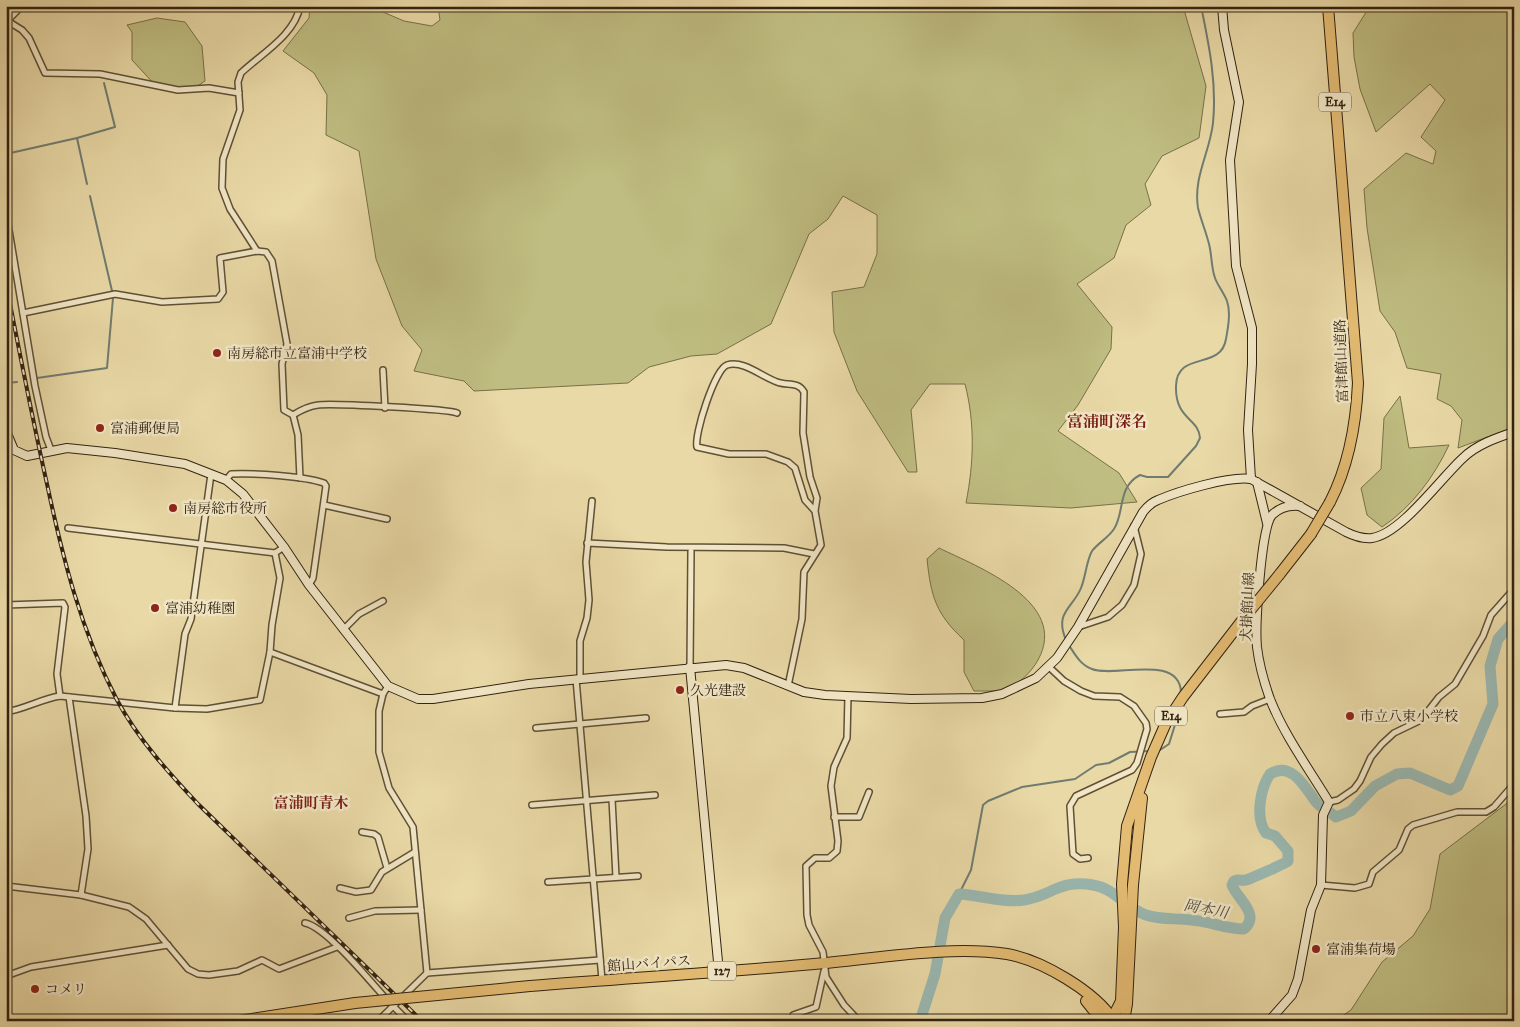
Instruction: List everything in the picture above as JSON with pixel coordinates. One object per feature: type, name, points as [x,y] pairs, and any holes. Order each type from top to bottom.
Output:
[{"type":"highway","name":"富津館山道路","points":[[1146,772],[1166,724],[1208,665],[1311,534],[1330,502],[1341,477],[1352,442],[1356,410],[1357,366],[1328,6]]},
{"type":"highway","points":[[1124,1021],[1128,1004],[1127,927],[1122,884],[1127,826],[1146,772]]},
{"type":"highway","points":[[1110,1020],[1121,1000],[1138,825],[1146,772]]},
{"type":"highway","name":"館山バイパス","points":[[239,1021],[355,1003],[602,980],[824,967],[949,952],[1006,954],[1030,960],[1059,974],[1092,1007],[1110,1020]]},
{"type":"street","points":[[22,6],[7,20],[30,38],[45,73],[100,74],[178,90],[208,88],[239,93]]},
{"type":"street","points":[[257,251],[224,198],[222,188],[223,159],[240,110],[238,82],[241,73],[288,31],[299,14],[300,6]]},
{"type":"street","name":"犬掛館山線","points":[[1222,6],[1224,30],[1239,102],[1230,160],[1236,266],[1252,328],[1248,430],[1254,480],[1267,523],[1258,606],[1257,641],[1260,663],[1270,699],[1290,738],[1328,803]]},
{"type":"street","points":[[6,212],[46,437],[51,450]]},
{"type":"street","points":[[23,313],[115,294],[162,302],[218,299],[223,292],[220,258],[257,251],[266,252],[272,261],[287,344],[282,364],[284,410],[293,415],[298,440],[300,478]]},
{"type":"street","points":[[788,686],[802,618],[804,572],[821,545],[815,511],[817,498],[810,477],[802,433],[806,400],[802,388],[797,385],[778,383],[751,369],[728,365],[722,368],[711,390],[698,433],[697,447],[729,454],[766,454],[788,462],[795,468],[805,500],[815,511]]},
{"type":"street","points":[[383,370],[385,408]]},
{"type":"street","points":[[293,415],[303,409],[317,405],[457,413]]},
{"type":"street","points":[[6,431],[14,450]]},
{"type":"street","points":[[6,452],[14,450],[27,456],[51,450],[82,448],[185,464],[226,480],[243,494],[284,547],[309,585],[388,686],[418,699],[434,699],[529,684],[726,665],[744,668],[804,692],[911,699],[982,698],[1017,688],[1049,666],[1057,658],[1078,627],[1143,512],[1156,500],[1242,478],[1254,480],[1356,537],[1373,538],[1392,529],[1419,505],[1464,456],[1491,440],[1514,432]]},
{"type":"street","points":[[175,708],[211,474]]},
{"type":"street","points":[[226,480],[231,474],[241,474],[300,478],[324,483],[326,486],[324,505],[313,578],[309,585]]},
{"type":"street","points":[[592,501],[586,562],[589,600],[587,618],[580,641],[578,679],[586,801],[602,980]]},
{"type":"street","points":[[324,505],[387,519]]},
{"type":"street","points":[[1267,523],[1279,510],[1290,506],[1302,506]]},
{"type":"street","points":[[1078,627],[1108,617],[1122,605],[1134,585],[1142,554],[1134,526]]},
{"type":"street","points":[[68,528],[275,553],[284,547]]},
{"type":"street","points":[[587,543],[676,547],[784,548],[814,554]]},
{"type":"street","points":[[691,551],[690,667],[719,972]]},
{"type":"street","points":[[6,712],[22,710],[47,698],[60,696],[175,708],[226,707],[260,700],[270,652],[272,625],[280,578],[275,553]]},
{"type":"street","points":[[1270,1021],[1292,995],[1295,987],[1311,910],[1320,885],[1323,815],[1328,803],[1338,800],[1354,789],[1371,758],[1382,744],[1394,733],[1421,720],[1439,697],[1455,684],[1483,636],[1491,615],[1514,589]]},
{"type":"street","points":[[343,630],[359,614],[383,601]]},
{"type":"street","points":[[6,605],[63,603],[65,607],[57,674],[60,696]]},
{"type":"street","points":[[270,652],[383,694]]},
{"type":"street","points":[[1049,666],[1064,681],[1080,691],[1094,696],[1120,697],[1134,706],[1146,723],[1147,730],[1142,747],[1132,770],[1076,796],[1070,806],[1073,854],[1080,859],[1088,858]]},
{"type":"street","points":[[388,686],[383,694],[379,711],[378,739],[382,764],[389,788],[413,826],[427,973]]},
{"type":"street","points":[[792,1021],[793,1015],[797,1012],[816,1007],[824,967],[824,952],[809,925],[806,915],[806,866],[815,858],[829,858],[837,851],[832,774],[847,738],[848,696]]},
{"type":"street","points":[[68,697],[86,816],[88,849],[81,895]]},
{"type":"street","points":[[1220,714],[1244,712],[1252,706],[1270,699]]},
{"type":"street","points":[[536,728],[646,718]]},
{"type":"street","points":[[1320,885],[1362,888],[1369,884],[1377,867],[1399,850],[1408,829],[1413,825],[1457,812],[1486,812],[1494,807],[1514,784]]},
{"type":"street","points":[[834,817],[859,817],[868,792]]},
{"type":"street","points":[[532,805],[655,795]]},
{"type":"street","points":[[612,799],[616,877]]},
{"type":"street","points":[[362,832],[374,834],[378,837],[387,868]]},
{"type":"street","points":[[340,888],[356,892],[371,890],[387,868],[415,852]]},
{"type":"street","points":[[548,882],[638,876]]},
{"type":"street","points":[[6,886],[81,895],[129,907],[146,919],[188,970],[209,975],[238,971],[262,960],[279,969],[337,947]]},
{"type":"street","points":[[349,918],[375,911],[421,910]]},
{"type":"street","points":[[305,923],[316,927],[408,1021]]},
{"type":"street","points":[[6,976],[31,967],[168,946]]},
{"type":"street","points":[[378,1021],[427,973],[600,960]]},
{"type":"street","points":[[824,967],[844,1005],[859,1021]]},
{"type":"shaded area","points":[[310,6],[369,6],[404,21],[432,26],[440,20],[438,6],[1183,6],[1206,86],[1199,138],[1162,156],[1145,184],[1151,205],[1126,225],[1114,258],[1077,284],[1112,327],[1111,349],[1078,405],[1058,431],[1119,473],[1137,502],[1071,508],[966,503],[971,473],[972,428],[965,384],[930,384],[911,410],[917,472],[908,472],[857,391],[834,332],[832,292],[864,287],[877,254],[877,215],[843,196],[828,219],[809,234],[771,324],[717,354],[691,356],[649,367],[628,383],[474,391],[464,381],[414,371],[422,350],[402,326],[376,259],[359,151],[326,135],[327,95],[314,73],[283,51],[309,18]]},
{"type":"shaded area","points":[[1370,6],[1514,6],[1514,427],[1458,448],[1462,420],[1451,406],[1437,399],[1441,374],[1407,368],[1395,332],[1380,311],[1367,228],[1364,189],[1406,153],[1433,164],[1436,151],[1421,137],[1445,100],[1430,84],[1376,132],[1360,89],[1354,57],[1353,33]]},
{"type":"shaded area","points":[[157,18],[185,22],[202,46],[205,81],[190,91],[156,86],[132,60],[132,32],[127,25]]},
{"type":"shaded area","points":[[1400,396],[1409,448],[1449,445],[1421,491],[1403,510],[1382,527],[1367,515],[1361,488],[1381,469],[1384,418]]},
{"type":"shaded area","points":[[939,548],[996,576],[1015,589],[1031,604],[1042,621],[1045,639],[1038,660],[1028,673],[1009,691],[974,691],[964,672],[964,640],[947,622],[936,604],[933,594],[927,559]]},
{"type":"shaded area","points":[[1514,798],[1514,1021],[1335,1021],[1351,1010],[1382,962],[1413,936],[1430,909],[1440,854]]},
{"type":"waterway","points":[[1066,640],[1063,631],[1063,617],[1078,595],[1092,551],[1114,529],[1128,486],[1140,475],[1168,477],[1196,446],[1200,438],[1196,426],[1179,406],[1176,386],[1178,375],[1191,364],[1216,355],[1222,349],[1226,339],[1229,320],[1228,305],[1216,281],[1197,197],[1200,175],[1211,134],[1214,108],[1212,64],[1201,6]]},
{"type":"waterway","points":[[6,154],[77,138],[115,127],[104,83]]},
{"type":"waterway","points":[[77,138],[87,184]]},
{"type":"waterway","points":[[90,196],[112,291]]},
{"type":"waterway","points":[[37,378],[107,368],[113,298]]},
{"type":"waterway","points":[[6,383],[17,382]]},
{"type":"waterway","name":"岡本川","points":[[920,1021],[935,974],[945,918],[959,894],[1016,901],[1033,898],[1072,884],[1093,885],[1107,890],[1132,908],[1151,917],[1185,919],[1244,929],[1249,923],[1249,912],[1232,885],[1234,881],[1249,879],[1288,861],[1288,851],[1275,836],[1266,833],[1261,820],[1261,795],[1270,774],[1278,771],[1292,773],[1318,804],[1336,817],[1351,811],[1375,786],[1397,774],[1410,773],[1450,790],[1458,786],[1493,704],[1490,666],[1498,639],[1514,621]]},
{"type":"waterway","points":[[1068,644],[1081,662],[1092,669],[1102,671],[1144,669],[1169,673],[1177,680],[1181,692]]},
{"type":"waterway","points":[[1160,750],[1169,744],[1179,712]]},
{"type":"waterway","points":[[959,894],[971,870],[983,805],[988,801],[1022,787],[1075,779],[1096,765],[1109,763],[1130,752],[1150,751]]},
{"type":"railway","points":[[6,283],[53,512],[74,594],[93,648],[117,700],[144,742],[198,804],[422,1021]]},
{"type":"place","name":"南房総市立富浦中学校","points":[[217,353]]},
{"type":"place","name":"富浦郵便局","points":[[100,428]]},
{"type":"place","name":"南房総市役所","points":[[173,508]]},
{"type":"place","name":"富浦幼稚園","points":[[155,608]]},
{"type":"place","name":"久光建設","points":[[680,690]]},
{"type":"place","name":"市立八束小学校","points":[[1350,716]]},
{"type":"place","name":"富浦集荷場","points":[[1316,949]]},
{"type":"place","name":"コメリ","points":[[35,989]]},
{"type":"district","name":"富浦町深名","points":[[1107,421]]},
{"type":"district","name":"富浦町青木","points":[[311,803]]}]
